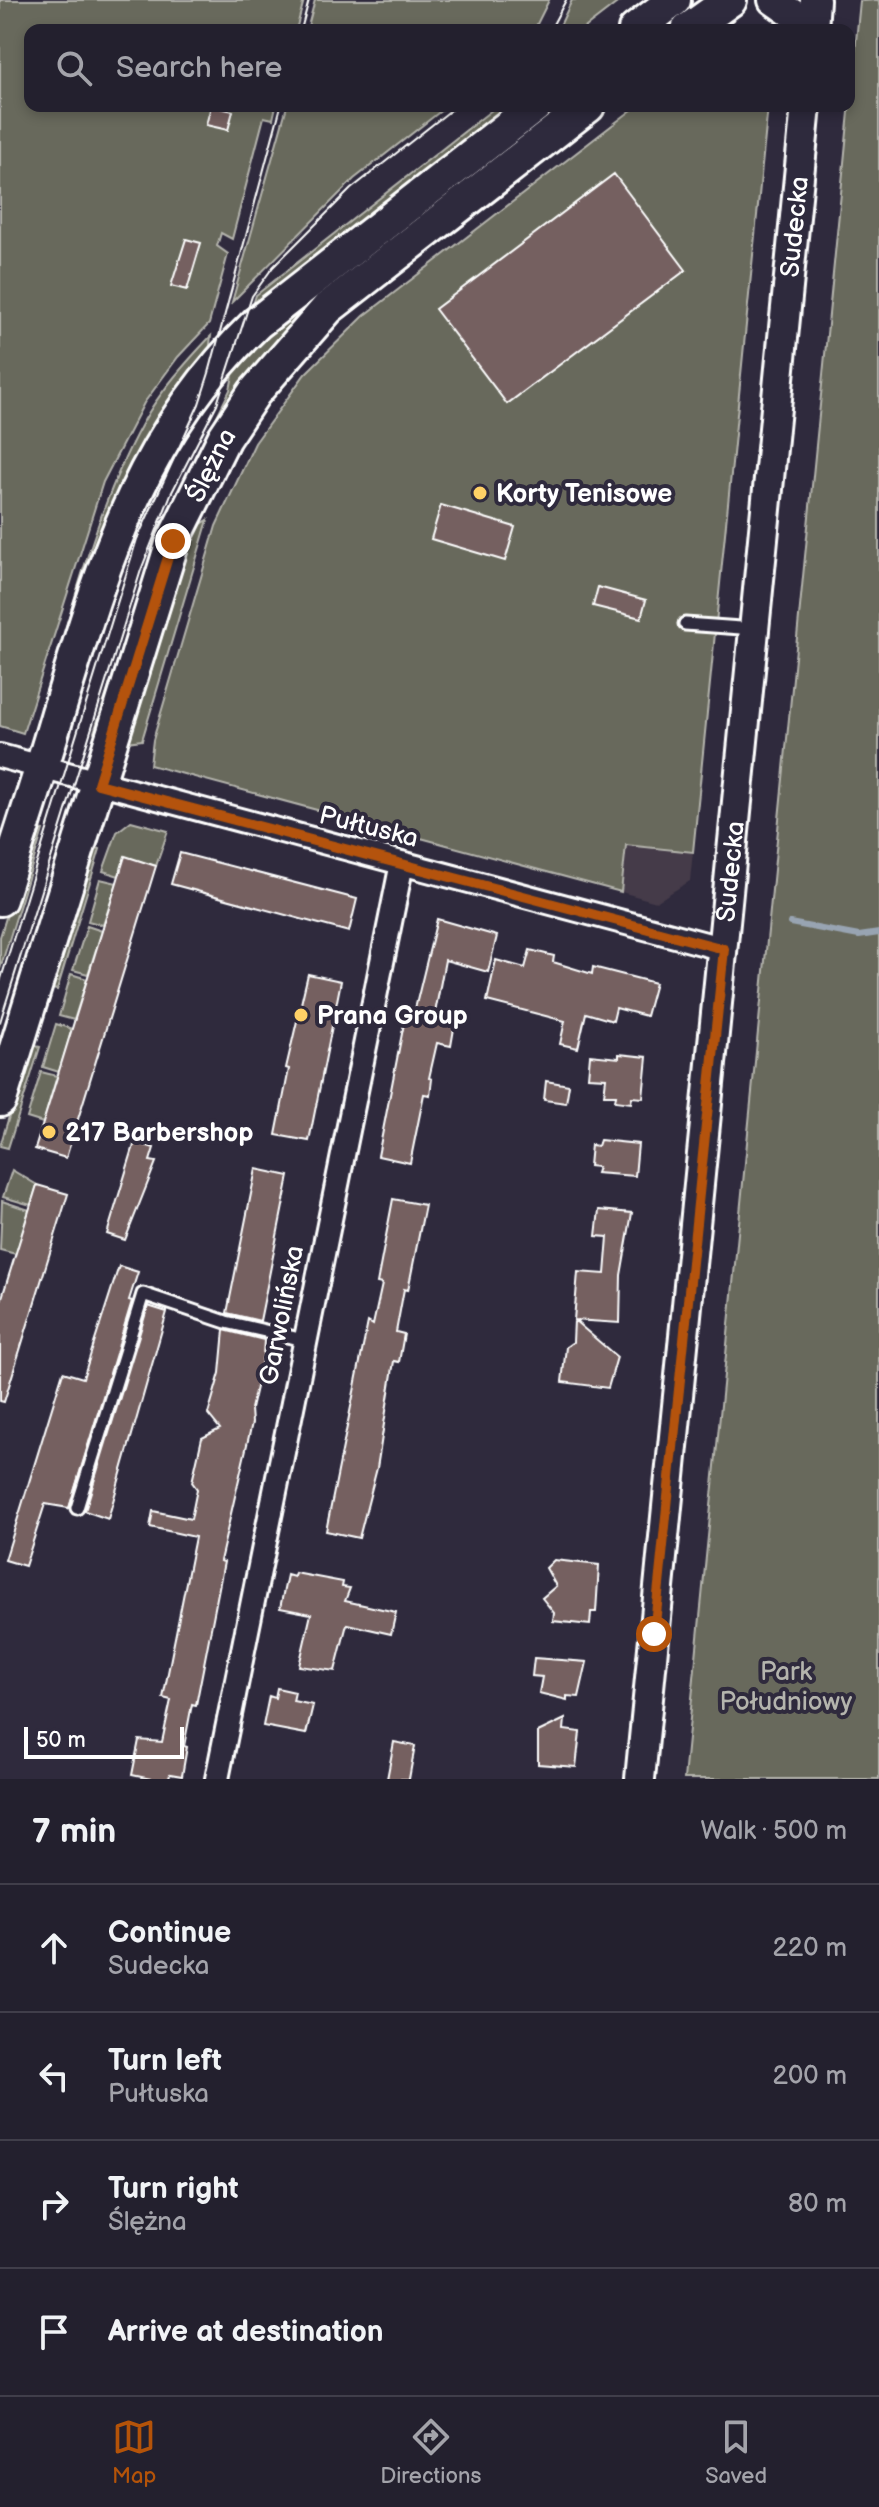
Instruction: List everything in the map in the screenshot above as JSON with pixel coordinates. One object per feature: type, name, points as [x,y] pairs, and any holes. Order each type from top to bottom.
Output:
[{"type":"main road","points":[[643,24],[674,0]]},
{"type":"main road","points":[[696,24],[730,0]]},
{"type":"main road","name":"Ślężna","points":[[0,899],[98,584],[128,503],[158,445],[192,395],[257,323],[527,112]]},
{"type":"main road","name":"Ślężna","points":[[0,1100],[173,541],[212,461],[254,393],[328,308],[580,112]]},
{"type":"street","points":[[773,0],[804,24]]},
{"type":"street","points":[[811,24],[815,0]]},
{"type":"street","name":"Sudecka","points":[[640,1779],[805,112]]},
{"type":"street","name":"Pułtuska","points":[[0,756],[40,770],[724,949]]},
{"type":"street","name":"Garwolińska","points":[[217,1779],[402,863]]},
{"type":"lane","points":[[685,624],[756,629]]},
{"type":"lane","points":[[77,1508],[143,1294],[226,1322],[304,1340]]},
{"type":"shaded area","points":[[626,845],[693,852],[690,881],[656,902],[621,892]]},
{"type":"green space","points":[[0,0],[304,0],[298,24],[24,24],[24,112],[275,112],[273,119],[264,117],[232,239],[221,233],[217,246],[228,254],[209,324],[178,357],[144,403],[103,482],[23,733],[0,726]]},
{"type":"green space","points":[[315,0],[549,0],[537,24],[309,24]]},
{"type":"green space","points":[[572,0],[621,0],[590,24],[561,24]]},
{"type":"green space","name":"Park Południowy","points":[[879,0],[879,1779],[684,1779],[849,112],[855,112],[855,52],[860,1]]},
{"type":"green space","points":[[285,112],[439,112],[354,179],[232,302]]},
{"type":"green space","points":[[489,112],[505,112],[252,308],[256,295]]},
{"type":"green space","points":[[545,112],[563,112],[266,355],[101,735],[94,732],[162,526],[230,390],[236,360],[386,234]]},
{"type":"green space","name":"Korty Tenisowe","points":[[629,112],[767,112],[693,852],[626,845],[621,892],[150,765],[153,740],[216,526],[255,443],[305,374],[364,316]]},
{"type":"green space","points":[[211,336],[209,353],[152,428],[116,496],[43,716],[41,713],[74,598],[100,520],[131,445],[149,412],[178,372]]},
{"type":"green space","points":[[208,520],[142,740],[126,742],[193,529]]},
{"type":"green space","points":[[131,821],[168,831],[156,866],[125,857],[119,876],[103,871],[117,832]]},
{"type":"green space","points":[[34,827],[43,830],[0,969],[0,937]]},
{"type":"green space","points":[[93,846],[100,849],[57,990],[48,988]]},
{"type":"green space","points":[[100,879],[117,883],[103,925],[88,921]]},
{"type":"green space","points":[[87,926],[102,931],[88,974],[73,970]]},
{"type":"green space","points":[[71,974],[87,979],[74,1020],[59,1016]]},
{"type":"green space","points":[[56,1024],[72,1029],[59,1072],[43,1067]]},
{"type":"green space","points":[[31,1045],[40,1047],[8,1148],[0,1146]]},
{"type":"green space","points":[[41,1072],[57,1076],[43,1123],[27,1118]]},
{"type":"green space","points":[[12,1170],[37,1185],[31,1205],[3,1197]]},
{"type":"green space","points":[[2,1201],[29,1210],[16,1254],[0,1250]]},
{"type":"building","points":[[209,112],[233,112],[228,130],[206,125]]},
{"type":"building","points":[[614,174],[686,270],[507,404],[435,309]]},
{"type":"building","points":[[186,239],[201,243],[187,290],[171,286]]},
{"type":"building","points":[[441,505],[515,527],[505,561],[431,539]]},
{"type":"building","points":[[598,587],[646,600],[641,618],[593,606]]},
{"type":"building","points":[[180,853],[357,899],[349,932],[171,884]]},
{"type":"building","points":[[125,856],[156,866],[66,1158],[35,1149]]},
{"type":"building","points":[[437,919],[497,936],[488,972],[445,960],[435,1013],[456,1017],[451,1046],[437,1043],[429,1078],[432,1079],[430,1095],[424,1094],[410,1163],[378,1156],[407,1008],[415,1009]]},
{"type":"building","points":[[530,950],[554,956],[553,962],[592,974],[593,967],[655,983],[646,1016],[616,1008],[613,1021],[586,1013],[578,1048],[560,1044],[565,1021],[487,1001],[496,960],[525,968]]},
{"type":"building","points":[[308,974],[341,981],[309,1141],[276,1135],[289,1069],[286,1068]]},
{"type":"building","points":[[619,1054],[647,1057],[643,1098],[632,1097],[631,1103],[615,1101],[616,1095],[604,1095],[606,1078],[588,1077],[590,1055],[619,1058]]},
{"type":"building","points":[[546,1081],[569,1085],[566,1103],[544,1100]]},
{"type":"building","points":[[600,1140],[638,1144],[635,1176],[596,1173],[598,1167],[589,1166],[591,1145],[598,1146]]},
{"type":"building","points":[[135,1142],[154,1148],[150,1161],[156,1162],[125,1240],[107,1234]]},
{"type":"building","points":[[256,1169],[289,1176],[260,1321],[227,1313]]},
{"type":"building","points":[[37,1185],[68,1194],[4,1402],[0,1401],[0,1304]]},
{"type":"building","points":[[393,1199],[425,1205],[396,1332],[404,1334],[399,1362],[394,1361],[377,1468],[359,1538],[326,1531],[368,1322],[373,1325],[382,1284],[377,1283]]},
{"type":"building","points":[[599,1210],[632,1213],[621,1275],[620,1323],[574,1320],[578,1272],[605,1274],[608,1237],[596,1236]]},
{"type":"building","points":[[119,1266],[138,1272],[69,1508],[45,1504],[25,1566],[5,1560],[63,1372],[83,1378]]},
{"type":"building","points":[[148,1306],[167,1312],[108,1519],[85,1511]]},
{"type":"building","points":[[574,1320],[617,1357],[608,1388],[562,1382],[566,1347],[573,1342]]},
{"type":"building","points":[[224,1330],[264,1340],[263,1356],[251,1409],[252,1423],[220,1561],[224,1562],[196,1705],[192,1704],[182,1776],[170,1774],[169,1779],[151,1779],[132,1775],[139,1740],[162,1742],[171,1700],[163,1698],[195,1537],[150,1527],[153,1511],[191,1519],[197,1489],[192,1482],[202,1438],[220,1429],[208,1414],[220,1373]]},
{"type":"building","points":[[554,1560],[599,1565],[596,1612],[591,1612],[590,1625],[553,1621],[554,1613],[542,1598],[556,1586],[546,1568]]},
{"type":"building","points":[[295,1573],[343,1582],[342,1587],[350,1588],[345,1601],[396,1612],[391,1634],[347,1624],[335,1671],[299,1666],[311,1614],[280,1608],[287,1575],[294,1577]]},
{"type":"building","points":[[534,1658],[587,1662],[579,1697],[567,1696],[567,1700],[539,1693],[542,1677],[532,1676]]},
{"type":"building","points":[[277,1688],[295,1692],[293,1701],[313,1705],[306,1734],[263,1726],[269,1696],[275,1698]]},
{"type":"building","points":[[565,1719],[564,1730],[580,1732],[576,1767],[538,1764],[538,1732]]},
{"type":"building","points":[[394,1742],[415,1746],[409,1779],[387,1779]]},
{"type":"waterway","points":[[790,923],[859,936],[879,933]]},
{"type":"tram line","points":[[303,24],[309,0]]},
{"type":"tram line","points":[[553,24],[566,0]]},
{"type":"tram line","points":[[0,982],[137,539],[199,404],[209,373],[279,112]]},
{"type":"tram line","points":[[0,1022],[141,570],[171,494],[217,404],[252,296],[273,267],[351,189],[448,112]]},
{"type":"place","name":"Korty Tenisowe","points":[[480,493]]},
{"type":"place","name":"Prana Group","points":[[301,1015]]},
{"type":"place","name":"217 Barbershop","points":[[49,1132]]},
{"type":"route","points":[[173,541],[98,784],[724,949],[654,1634]]}]
